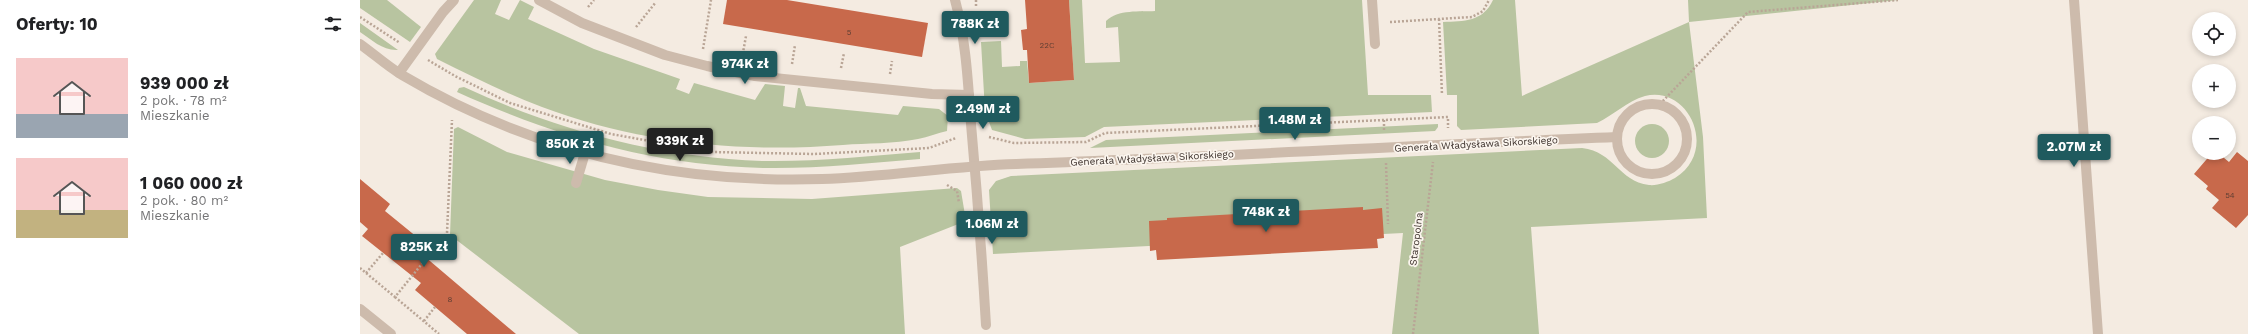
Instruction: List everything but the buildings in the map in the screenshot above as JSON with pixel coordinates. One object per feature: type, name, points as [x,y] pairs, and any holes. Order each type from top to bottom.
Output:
[{"type":"street","points":[[399,73],[443,12],[454,0]]},
{"type":"street","points":[[539,0],[582,23],[665,55],[707,66],[756,76],[932,94],[969,95]]},
{"type":"street","points":[[955,0],[962,24],[969,95],[986,325]]},
{"type":"street","points":[[1372,0],[1375,44]]},
{"type":"street","points":[[2074,0],[2098,334]]},
{"type":"street","name":"Generała Władysława Sikorskiego","points":[[360,44],[399,73],[445,98],[534,138],[585,153],[667,172],[746,178],[822,179],[975,166],[1617,138]]},
{"type":"street","points":[[1647,104],[1660,104],[1671,109],[1680,117],[1686,128],[1688,140],[1686,151],[1681,161],[1672,169],[1651,175],[1630,167],[1622,159],[1618,149],[1617,138],[1619,126],[1626,115],[1636,108],[1647,104]]},
{"type":"street","points":[[576,183],[585,153]]},
{"type":"street","points":[[360,309],[391,334]]},
{"type":"path","points":[[593,13],[586,10],[594,0]]},
{"type":"path","points":[[702,49],[711,0]]},
{"type":"path","points":[[1374,23],[1472,17],[1483,11],[1489,0]]},
{"type":"path","points":[[1660,104],[1748,12],[1898,0]]},
{"type":"path","points":[[635,28],[656,2]]},
{"type":"path","points":[[360,17],[414,52],[455,76],[510,103],[611,134],[711,152],[814,154],[929,148],[962,136]]},
{"type":"path","points":[[1439,19],[1442,95]]},
{"type":"path","points":[[628,26],[642,30]]},
{"type":"path","points":[[742,58],[746,36]]},
{"type":"path","points":[[791,68],[795,45]]},
{"type":"path","points":[[695,47],[709,51]]},
{"type":"path","points":[[840,75],[844,53]]},
{"type":"path","points":[[736,57],[749,60]]},
{"type":"path","points":[[889,80],[892,61]]},
{"type":"path","points":[[986,136],[1014,143],[1086,142],[1105,133],[1448,117],[1449,145]]},
{"type":"path","points":[[395,298],[447,233],[452,120]]},
{"type":"path","points":[[1384,120],[1388,224]]},
{"type":"path","name":"Staropolna","points":[[1413,334],[1435,146]]},
{"type":"path","points":[[366,273],[383,253]]},
{"type":"path","points":[[360,268],[439,334]]},
{"type":"path","points":[[424,321],[435,307]]},
{"type":"green space","points":[[360,0],[387,0],[421,27],[410,42],[360,8]]},
{"type":"green space","points":[[474,0],[501,0],[495,14],[509,20],[520,0],[534,7],[528,19],[594,49],[680,79],[676,89],[689,94],[694,83],[755,100],[765,84],[785,86],[783,106],[795,108],[798,88],[800,88],[806,106],[898,115],[903,106],[939,109],[948,116],[947,131],[900,142],[766,148],[728,146],[652,137],[578,119],[515,96],[437,59],[435,54]]},
{"type":"green space","points":[[1069,0],[1082,0],[1085,63],[1120,62],[1118,27],[1106,28],[1106,21],[1111,17],[1123,13],[1155,11],[1155,0],[1362,0],[1368,95],[1431,95],[1432,112],[1104,127],[1085,137],[1025,139],[992,130],[985,111],[981,42],[1001,41],[1002,67],[1020,66],[1020,61],[1027,61],[1029,83],[1074,80]]},
{"type":"green space","points":[[1493,0],[1515,0],[1522,96],[1689,22],[1703,137],[1707,218],[1531,227],[1539,334],[1392,334],[1403,233],[993,254],[989,190],[996,181],[1011,176],[1582,148],[1602,155],[1610,160],[1630,178],[1649,185],[1659,184],[1675,178],[1688,166],[1695,152],[1696,137],[1693,123],[1685,110],[1674,100],[1661,95],[1638,98],[1597,123],[1461,130],[1457,126],[1457,95],[1447,95],[1443,22],[1472,19],[1484,13]]},
{"type":"green space","points":[[1688,0],[1898,0],[1689,22]]},
{"type":"green space","points":[[360,23],[398,50],[387,49],[360,32]]},
{"type":"green space","points":[[464,87],[536,117],[572,129],[609,139],[684,154],[762,161],[802,161],[920,152],[920,159],[803,168],[722,166],[682,161],[606,146],[568,135],[494,108],[457,92],[459,88]]},
{"type":"green space","points":[[1438,124],[1435,131],[1090,148],[1106,140]]},
{"type":"green space","points":[[1649,124],[1655,124],[1659,125],[1666,131],[1669,141],[1668,148],[1662,155],[1655,158],[1649,158],[1645,157],[1638,151],[1635,144],[1635,138],[1636,134],[1642,127]]},
{"type":"green space","points":[[458,127],[507,152],[605,180],[658,190],[708,197],[812,199],[957,188],[961,191],[966,221],[900,247],[905,334],[579,334],[450,235],[454,129]]}]
